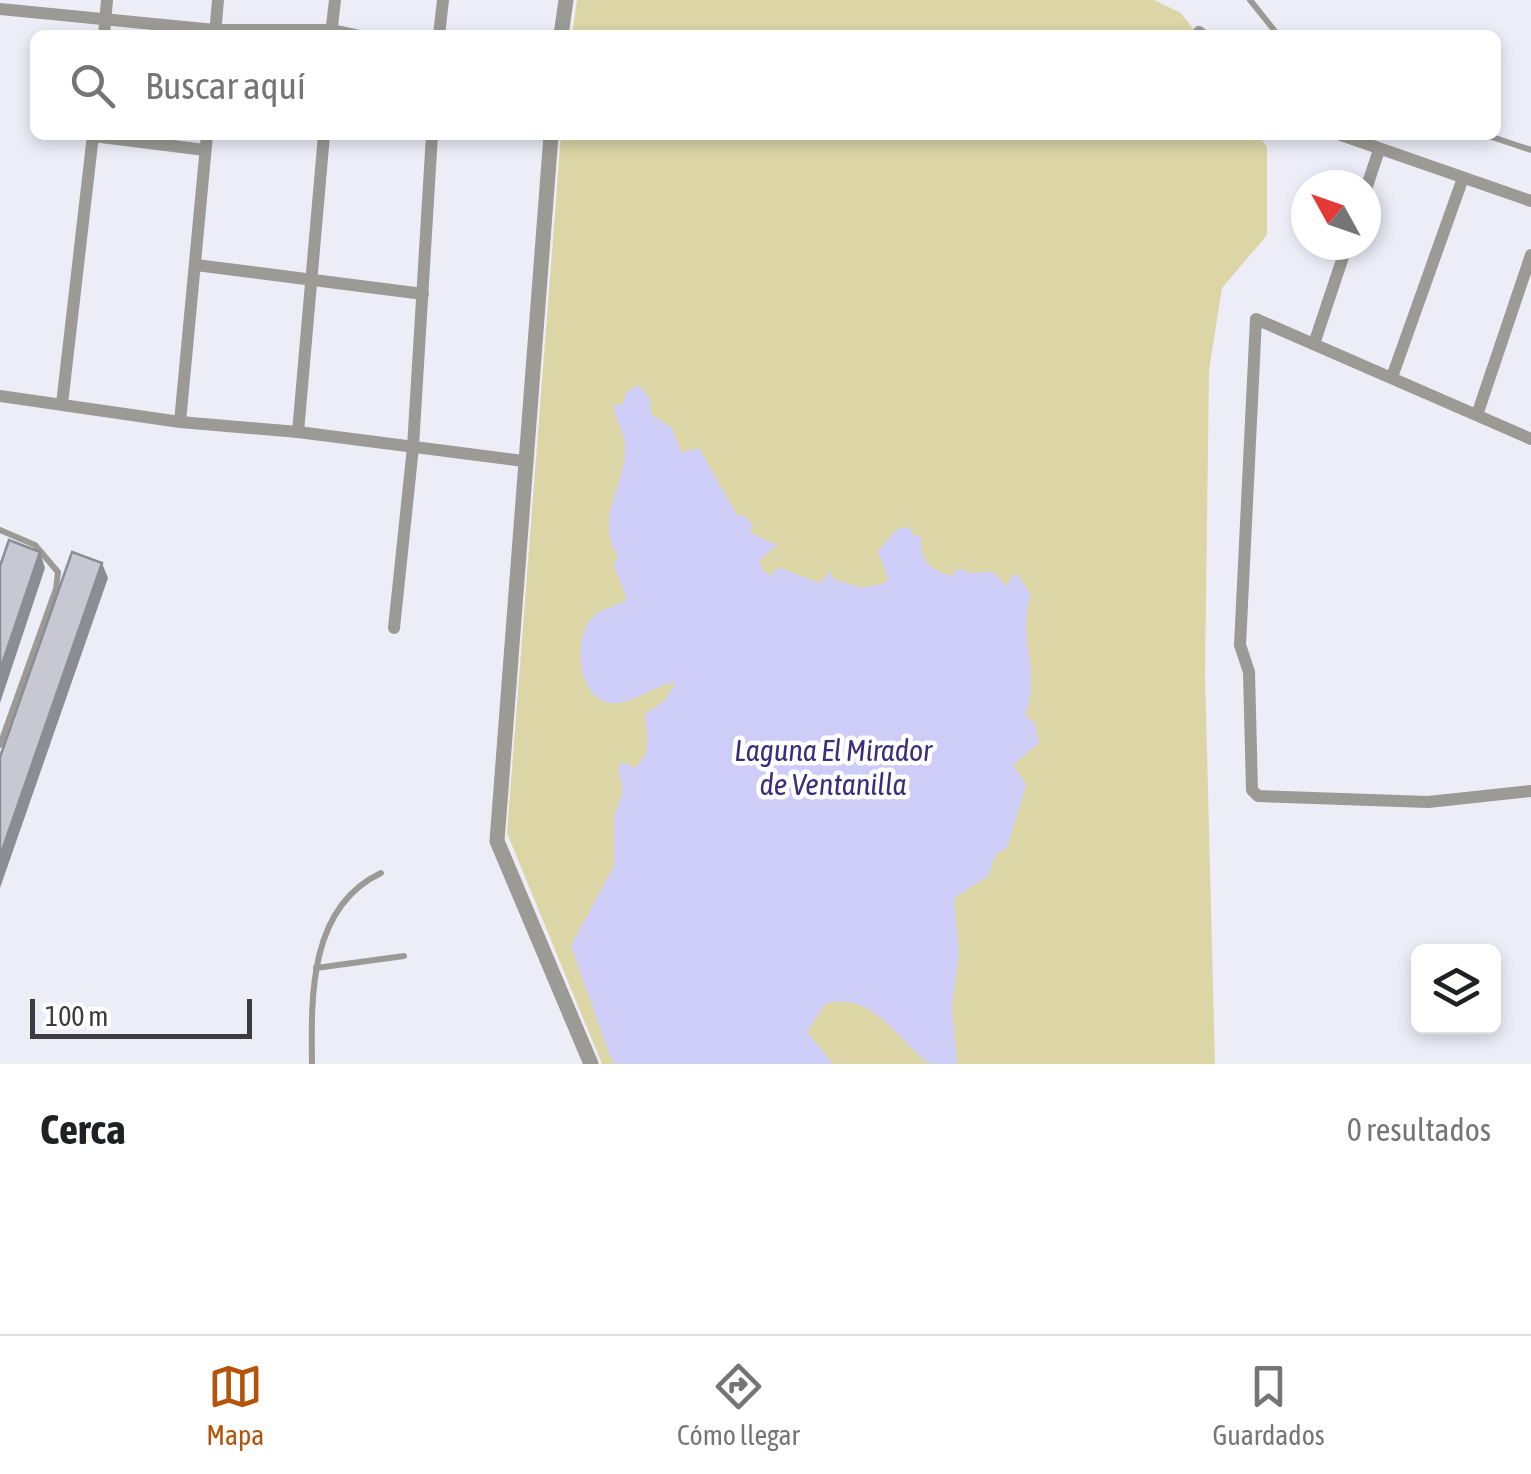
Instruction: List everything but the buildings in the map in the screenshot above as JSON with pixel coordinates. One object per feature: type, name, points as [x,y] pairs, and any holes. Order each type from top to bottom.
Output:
[{"type":"street","points":[[105,30],[108,0]]},
{"type":"street","points":[[215,30],[218,0]]},
{"type":"street","points":[[332,30],[335,0]]},
{"type":"street","points":[[440,30],[443,0]]},
{"type":"street","points":[[562,30],[566,0]]},
{"type":"street","points":[[0,9],[197,30]]},
{"type":"street","points":[[62,404],[92,140]]},
{"type":"street","points":[[174,140],[206,142],[180,422]]},
{"type":"street","points":[[298,432],[324,140]]},
{"type":"street","points":[[394,628],[413,447],[432,140]]},
{"type":"street","points":[[551,140],[496,841],[591,1064]]},
{"type":"street","points":[[1354,140],[1531,201]]},
{"type":"street","points":[[1372,170],[1379,150]]},
{"type":"street","points":[[1392,378],[1463,178]]},
{"type":"street","points":[[1477,414],[1531,255]]},
{"type":"street","points":[[1314,344],[1342,260]]},
{"type":"street","points":[[196,265],[314,277],[423,294]]},
{"type":"street","points":[[1531,439],[1256,319],[1240,646],[1250,672],[1252,790],[1258,796],[1428,802],[1531,792]]},
{"type":"street","points":[[0,396],[180,422],[298,432],[523,461]]},
{"type":"lane","points":[[1250,0],[1274,30]]},
{"type":"lane","points":[[1501,140],[1531,150]]},
{"type":"lane","points":[[0,530],[35,545],[58,572],[56,589],[0,744]]},
{"type":"lane","points":[[312,1064],[310,993],[328,928],[348,895],[381,873]]},
{"type":"lane","points":[[316,968],[404,956]]},
{"type":"shaded area","points":[[577,0],[1154,0],[1181,13],[1194,30],[573,30]]},
{"type":"shaded area","points":[[561,140],[1262,140],[1267,147],[1267,235],[1222,288],[1209,370],[1205,674],[1215,1064],[602,1064],[507,833]]},
{"type":"water","name":"Laguna El Mirador de Ventanilla","points":[[638,385],[649,397],[651,414],[672,428],[681,452],[699,448],[737,515],[745,516],[753,526],[749,532],[777,545],[759,561],[763,571],[772,576],[777,567],[820,583],[831,571],[833,579],[863,588],[885,583],[888,579],[878,551],[897,529],[910,527],[913,535],[922,537],[924,558],[939,572],[954,576],[955,570],[993,572],[1007,586],[1013,575],[1018,575],[1031,595],[1026,625],[1031,685],[1025,715],[1035,723],[1039,743],[1013,765],[1026,785],[1007,848],[996,854],[988,876],[954,898],[959,954],[952,1007],[957,1064],[930,1064],[884,1020],[858,1004],[843,1002],[825,1004],[807,1032],[833,1064],[615,1064],[610,1056],[571,946],[614,866],[614,817],[623,790],[618,767],[623,762],[634,768],[640,762],[647,743],[645,714],[663,702],[676,683],[625,702],[604,701],[587,685],[581,659],[589,622],[598,613],[627,599],[614,566],[618,556],[609,529],[625,450],[614,405],[623,404],[626,393]]}]
